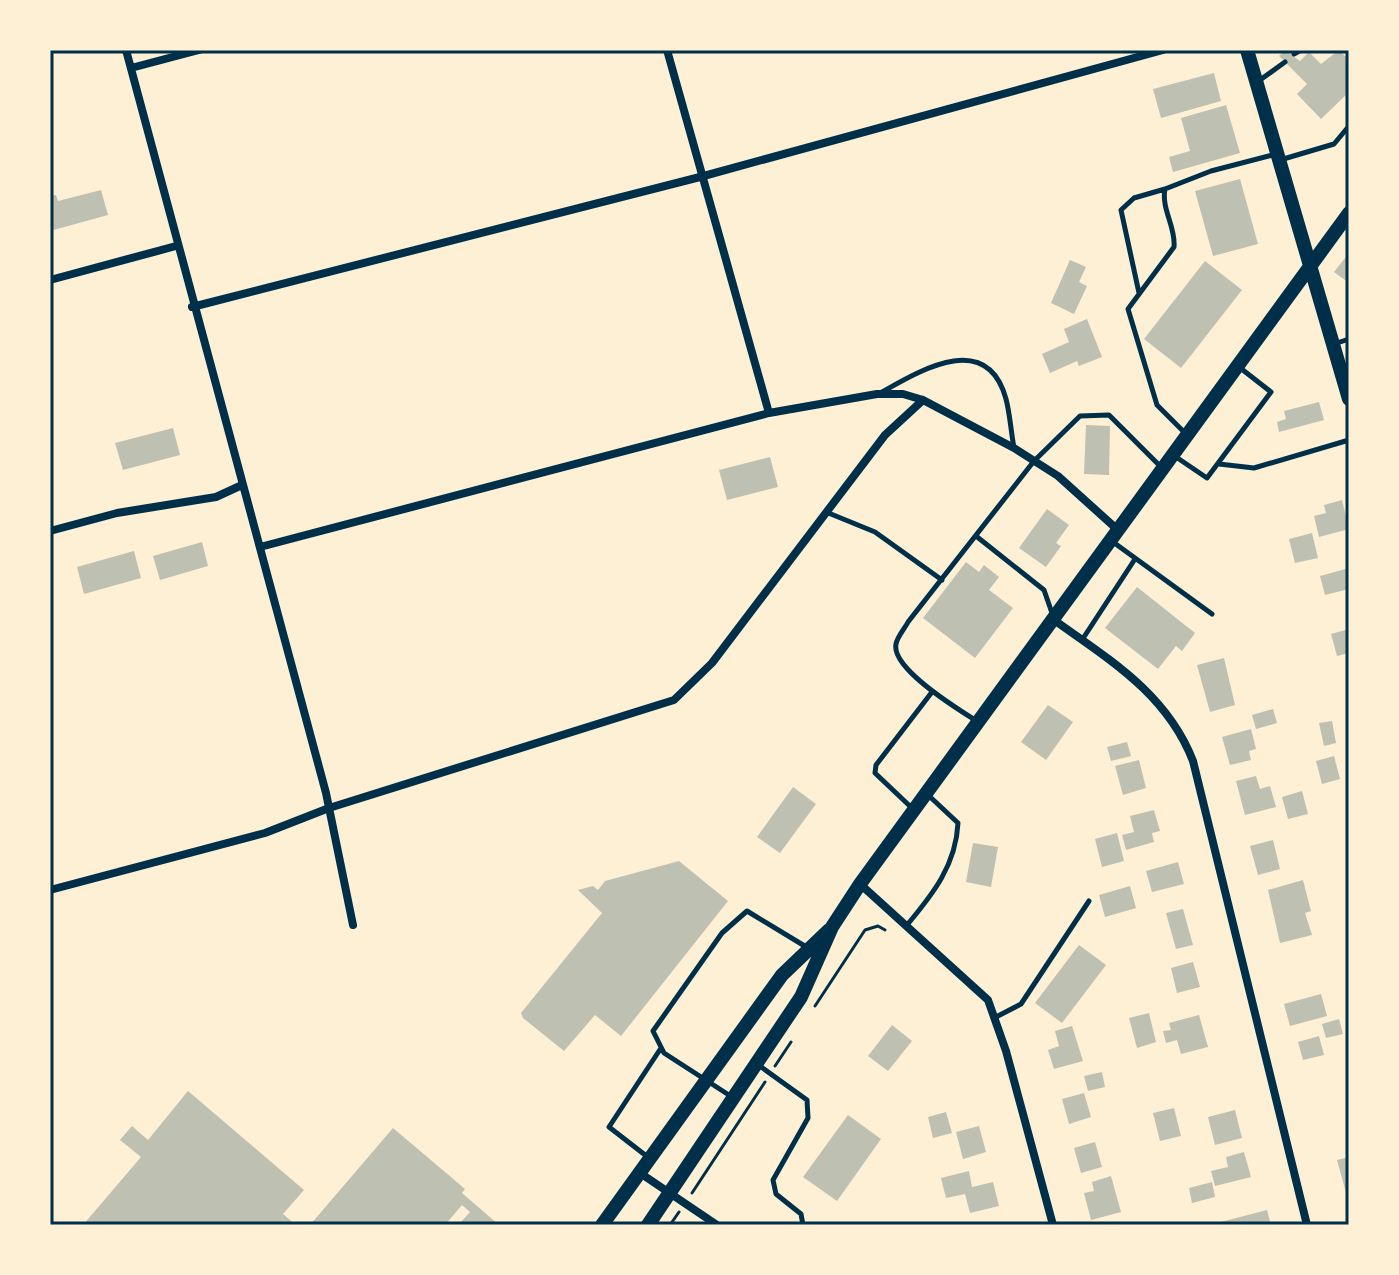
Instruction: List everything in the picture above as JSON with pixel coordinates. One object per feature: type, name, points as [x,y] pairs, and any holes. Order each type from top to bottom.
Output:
[{"type":"main road","points":[[1247,50],[1349,399]]},
{"type":"main road","points":[[602,1225],[782,975],[814,952],[860,884],[1349,213]]},
{"type":"main road","points":[[648,1225],[801,997],[814,952]]},
{"type":"street","points":[[126,50],[192,307],[329,808],[353,925]]},
{"type":"street","points":[[131,68],[199,50]]},
{"type":"street","points":[[667,50],[700,177],[769,413]]},
{"type":"street","points":[[192,307],[700,177],[1163,50]]},
{"type":"street","points":[[50,280],[176,246]]},
{"type":"street","points":[[260,547],[769,413],[877,394],[903,394],[923,400],[1014,448],[1058,476],[1116,536]]},
{"type":"street","points":[[50,890],[265,833],[329,808],[674,700],[712,663],[885,435],[923,400]]},
{"type":"street","points":[[50,531],[117,513],[216,497],[242,485]]},
{"type":"street","points":[[1054,620],[1142,685],[1174,721],[1193,761],[1307,1225]]},
{"type":"street","points":[[860,884],[988,1000],[996,1017],[1053,1225]]},
{"type":"street","points":[[640,1173],[717,1225]]},
{"type":"lane","points":[[1294,54],[1301,50]]},
{"type":"lane","points":[[1256,82],[1285,62]]},
{"type":"lane","points":[[1139,294],[1121,210],[1134,198],[1211,171],[1334,144],[1349,126]]},
{"type":"lane","points":[[1165,189],[1163,197],[1175,237],[1174,247],[1128,309],[1157,405],[1188,436]]},
{"type":"lane","points":[[1333,344],[1349,339]]},
{"type":"lane","points":[[877,394],[924,368],[952,360],[975,361],[995,375],[1006,397],[1014,448]]},
{"type":"lane","points":[[1174,456],[1207,478],[1271,392],[1238,366]]},
{"type":"lane","points":[[979,723],[932,692],[897,657],[896,644],[942,580],[1034,461],[1080,416],[1109,415],[1164,470]]},
{"type":"lane","points":[[1218,464],[1254,468],[1349,440]]},
{"type":"lane","points":[[826,512],[875,532],[942,580]]},
{"type":"lane","points":[[976,536],[1044,590],[1054,620]]},
{"type":"lane","points":[[1116,536],[1135,559],[1212,614]]},
{"type":"lane","points":[[1082,640],[1135,559]]},
{"type":"lane","points":[[915,810],[875,773],[876,765],[932,692]]},
{"type":"lane","points":[[907,925],[938,887],[957,845],[958,823],[927,794]]},
{"type":"lane","points":[[996,1017],[1021,1004],[1089,901]]},
{"type":"lane","points":[[733,1098],[661,1048],[653,1031],[722,933],[747,911],[814,952]]},
{"type":"lane","points":[[650,1158],[609,1127],[661,1048]]},
{"type":"lane","points":[[756,1063],[807,1100],[808,1118],[773,1180],[776,1194],[801,1214],[803,1225]]},
{"type":"building","points":[[1285,50],[1300,61],[1309,52],[1321,64],[1339,50],[1349,60],[1349,92],[1321,119],[1297,94],[1307,84],[1279,56]]},
{"type":"building","points":[[1214,73],[1221,101],[1161,118],[1153,89]]},
{"type":"building","points":[[1226,105],[1240,153],[1173,172],[1169,157],[1190,151],[1181,118]]},
{"type":"building","points":[[1240,179],[1258,244],[1213,256],[1195,191]]},
{"type":"building","points":[[101,190],[108,215],[50,231],[50,196],[56,195],[58,201]]},
{"type":"building","points":[[1349,253],[1349,283],[1334,272]]},
{"type":"building","points":[[1070,260],[1086,267],[1079,282],[1087,286],[1074,314],[1051,303]]},
{"type":"building","points":[[1205,261],[1242,290],[1181,368],[1144,339]]},
{"type":"building","points":[[1087,319],[1102,357],[1079,366],[1077,361],[1050,373],[1042,354],[1069,342],[1064,329]]},
{"type":"building","points":[[1319,402],[1324,420],[1279,432],[1277,422],[1286,419],[1284,411]]},
{"type":"building","points":[[1086,425],[1110,426],[1109,475],[1084,474]]},
{"type":"building","points":[[173,428],[180,455],[123,470],[115,443]]},
{"type":"building","points":[[770,457],[778,487],[727,500],[719,470]]},
{"type":"building","points":[[1342,500],[1349,529],[1319,537],[1314,516],[1326,513],[1324,505]]},
{"type":"building","points":[[1047,509],[1069,525],[1056,543],[1061,546],[1046,567],[1019,548]]},
{"type":"building","points":[[1312,533],[1318,558],[1295,563],[1289,539]]},
{"type":"building","points":[[202,542],[208,566],[160,580],[153,556]]},
{"type":"building","points":[[134,551],[141,578],[84,594],[77,567]]},
{"type":"building","points":[[966,562],[979,572],[984,565],[999,577],[989,590],[1013,608],[975,658],[923,618]]},
{"type":"building","points":[[1349,568],[1349,589],[1325,595],[1320,576]]},
{"type":"building","points":[[1137,587],[1195,633],[1182,651],[1176,646],[1158,669],[1105,628]]},
{"type":"building","points":[[1349,629],[1349,653],[1337,656],[1331,634]]},
{"type":"building","points":[[1224,658],[1235,705],[1210,712],[1197,665]]},
{"type":"building","points":[[1048,705],[1073,722],[1046,760],[1021,742]]},
{"type":"building","points":[[1273,709],[1277,723],[1256,729],[1252,715]]},
{"type":"building","points":[[1332,721],[1336,743],[1324,746],[1319,723]]},
{"type":"building","points":[[1251,729],[1256,749],[1249,751],[1251,760],[1230,765],[1222,737]]},
{"type":"building","points":[[1127,742],[1131,756],[1111,761],[1107,747]]},
{"type":"building","points":[[1334,756],[1340,779],[1322,784],[1316,761]]},
{"type":"building","points":[[1139,760],[1146,788],[1123,795],[1115,766]]},
{"type":"building","points":[[1256,776],[1260,789],[1270,786],[1276,807],[1245,815],[1236,781]]},
{"type":"building","points":[[793,787],[816,804],[780,853],[757,837]]},
{"type":"building","points":[[1302,791],[1308,814],[1288,819],[1282,797]]},
{"type":"building","points":[[1154,810],[1160,831],[1152,833],[1154,842],[1126,850],[1122,835],[1134,832],[1130,816]]},
{"type":"building","points":[[1117,833],[1124,861],[1102,867],[1095,839]]},
{"type":"building","points":[[1273,840],[1280,869],[1258,875],[1250,846]]},
{"type":"building","points":[[973,843],[998,847],[991,887],[966,882]]},
{"type":"building","points":[[679,861],[728,901],[621,1036],[595,1015],[564,1051],[523,1018],[521,1013],[602,913],[578,890],[593,886],[598,890],[605,881]]},
{"type":"building","points":[[1178,862],[1184,884],[1152,892],[1146,871]]},
{"type":"building","points":[[1303,880],[1311,911],[1305,913],[1312,935],[1280,943],[1268,890]]},
{"type":"building","points":[[1130,886],[1136,908],[1105,917],[1099,895]]},
{"type":"building","points":[[1183,909],[1193,945],[1176,949],[1166,913]]},
{"type":"building","points":[[1079,945],[1106,965],[1062,1023],[1035,1003]]},
{"type":"building","points":[[1193,962],[1200,987],[1177,993],[1171,968]]},
{"type":"building","points":[[1321,994],[1327,1016],[1290,1026],[1284,1004]]},
{"type":"building","points":[[1149,1013],[1156,1042],[1137,1048],[1129,1018]]},
{"type":"building","points":[[1199,1015],[1208,1047],[1181,1054],[1177,1040],[1166,1043],[1163,1031],[1171,1030],[1169,1023]]},
{"type":"building","points":[[1339,1019],[1343,1034],[1326,1038],[1322,1024]]},
{"type":"building","points":[[892,1025],[912,1041],[888,1071],[868,1056]]},
{"type":"building","points":[[1072,1026],[1083,1061],[1054,1069],[1048,1050],[1059,1046],[1055,1031]]},
{"type":"building","points":[[1319,1036],[1324,1055],[1303,1060],[1298,1042]]},
{"type":"building","points":[[1102,1072],[1105,1087],[1088,1091],[1084,1076]]},
{"type":"building","points":[[188,1091],[304,1190],[283,1214],[296,1225],[83,1225],[141,1157],[120,1140],[132,1126],[148,1140]]},
{"type":"building","points":[[1084,1093],[1091,1117],[1069,1124],[1062,1099]]},
{"type":"building","points":[[1174,1108],[1181,1136],[1160,1141],[1153,1113]]},
{"type":"building","points":[[1235,1110],[1242,1138],[1215,1145],[1208,1117]]},
{"type":"building","points":[[946,1112],[952,1133],[933,1138],[928,1117]]},
{"type":"building","points":[[848,1115],[881,1139],[837,1201],[803,1177]]},
{"type":"building","points":[[979,1126],[986,1152],[963,1159],[956,1132]]},
{"type":"building","points":[[393,1128],[465,1189],[462,1193],[499,1225],[463,1225],[460,1223],[470,1212],[462,1205],[445,1225],[310,1225]]},
{"type":"building","points":[[1095,1142],[1102,1167],[1081,1173],[1074,1148]]},
{"type":"building","points":[[1244,1152],[1251,1177],[1215,1186],[1211,1171],[1228,1167],[1226,1157]]},
{"type":"building","points":[[1349,1157],[1349,1199],[1348,1200],[1337,1160]]},
{"type":"building","points":[[969,1171],[972,1187],[993,1182],[999,1206],[970,1213],[965,1194],[946,1198],[941,1178]]},
{"type":"building","points":[[1111,1176],[1121,1212],[1091,1220],[1084,1193],[1094,1191],[1092,1182]]},
{"type":"building","points":[[1212,1182],[1215,1197],[1192,1203],[1189,1188]]},
{"type":"building","points":[[1267,1210],[1271,1225],[1213,1225],[1213,1224]]}]
